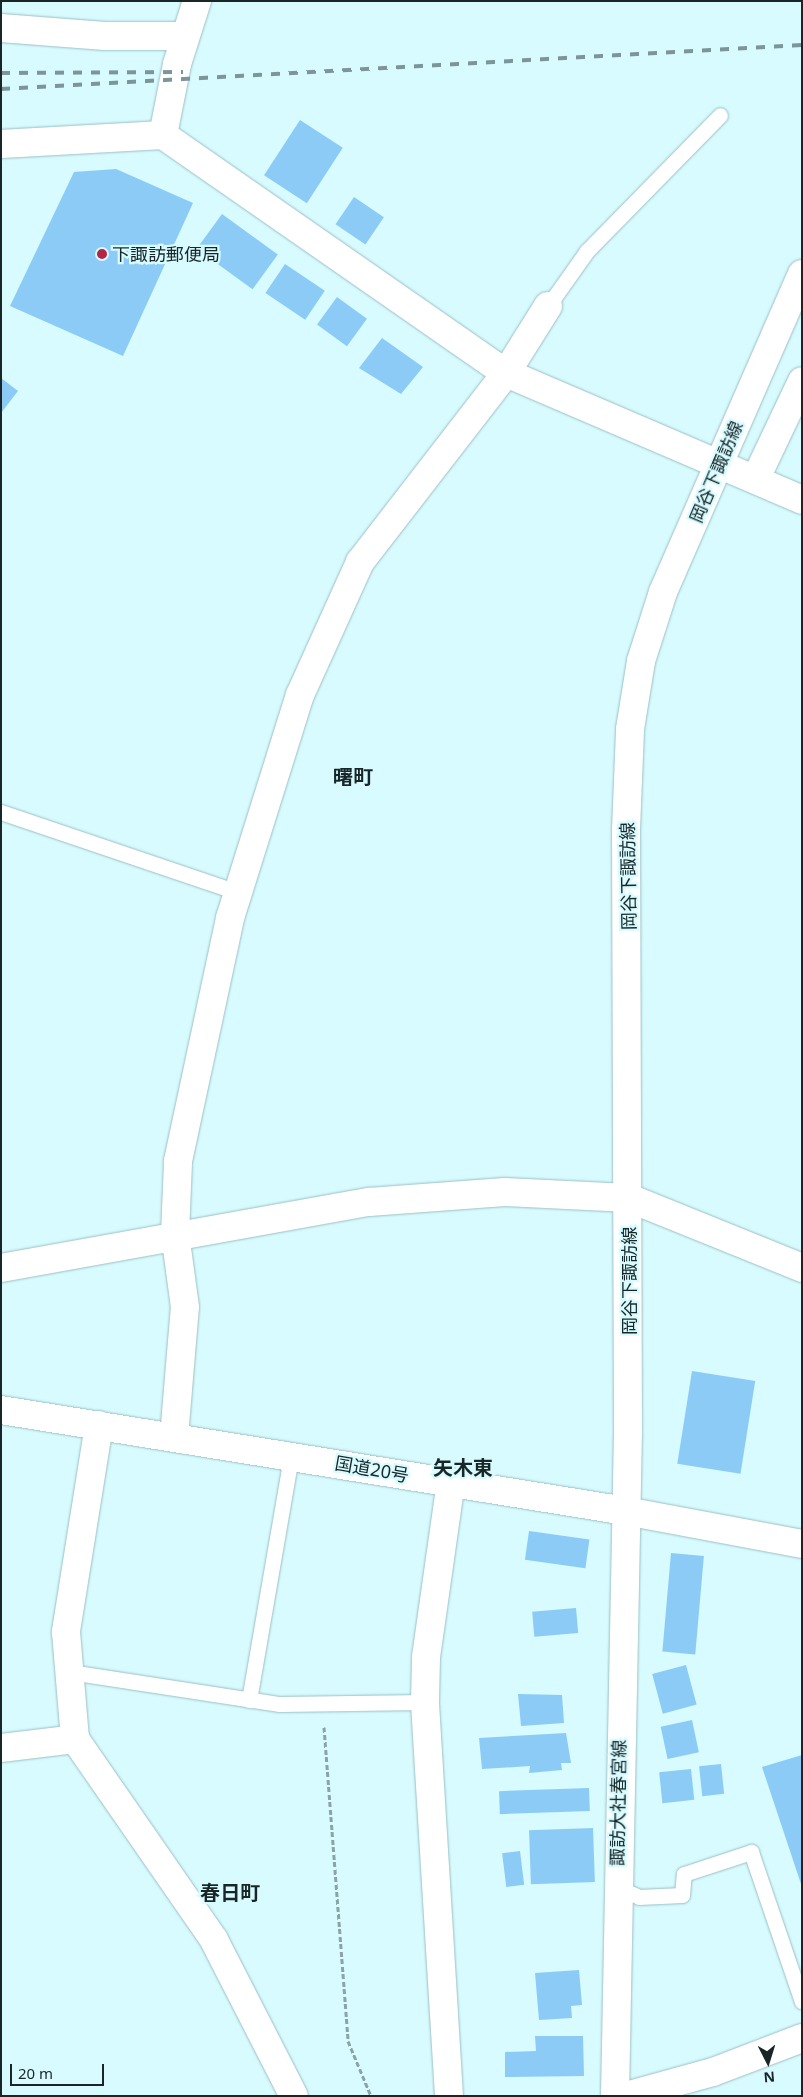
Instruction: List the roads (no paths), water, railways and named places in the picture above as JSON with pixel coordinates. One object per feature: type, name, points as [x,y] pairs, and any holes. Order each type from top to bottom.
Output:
[{"type":"main road","points":[[163,135],[185,36],[197,1]]},
{"type":"main road","points":[[1,28],[105,36],[185,36]]},
{"type":"main road","points":[[1,144],[163,135],[506,373],[720,462],[802,500]]},
{"type":"main road","name":"岡谷下諏訪線","points":[[626,1511],[629,1198],[626,830],[630,729],[641,662],[663,592],[802,274]]},
{"type":"main road","points":[[174,1436],[185,1307],[175,1234],[178,1161],[238,892],[300,695],[360,562],[506,373],[548,306]]},
{"type":"main road","points":[[756,478],[802,381]]},
{"type":"main road","points":[[1,1268],[175,1234],[369,1202],[505,1192],[629,1198],[802,1268]]},
{"type":"main road","name":"国道20号","points":[[1,1410],[174,1436],[626,1511],[802,1544]]},
{"type":"main road","points":[[99,1425],[66,1632],[75,1739],[214,1940],[294,2096]]},
{"type":"main road","points":[[449,2096],[426,1702],[426,1657],[451,1482]]},
{"type":"main road","name":"諏訪大社春宮線","points":[[615,2096],[617,1887],[626,1511]]},
{"type":"main road","points":[[1,1748],[75,1739]]},
{"type":"main road","points":[[626,2096],[713,2072],[802,2038]]},
{"type":"lane","points":[[548,306],[587,251],[720,115]]},
{"type":"lane","points":[[1,812],[238,892]]},
{"type":"lane","points":[[249,1700],[291,1456]]},
{"type":"lane","points":[[70,1672],[249,1700],[324,1703],[426,1702]]},
{"type":"lane","points":[[617,1887],[639,1897],[682,1895],[684,1874],[751,1852],[802,2002]]},
{"type":"railway","points":[[1,89],[802,45]]},
{"type":"railway","points":[[1,73],[183,72]]},
{"type":"place","name":"下諏訪郵便局","points":[[102,254]]},
{"type":"district","name":"曙町","points":[[353,776]]},
{"type":"district","name":"矢木東","points":[[463,1467]]},
{"type":"district","name":"春日町","points":[[230,1892]]}]
